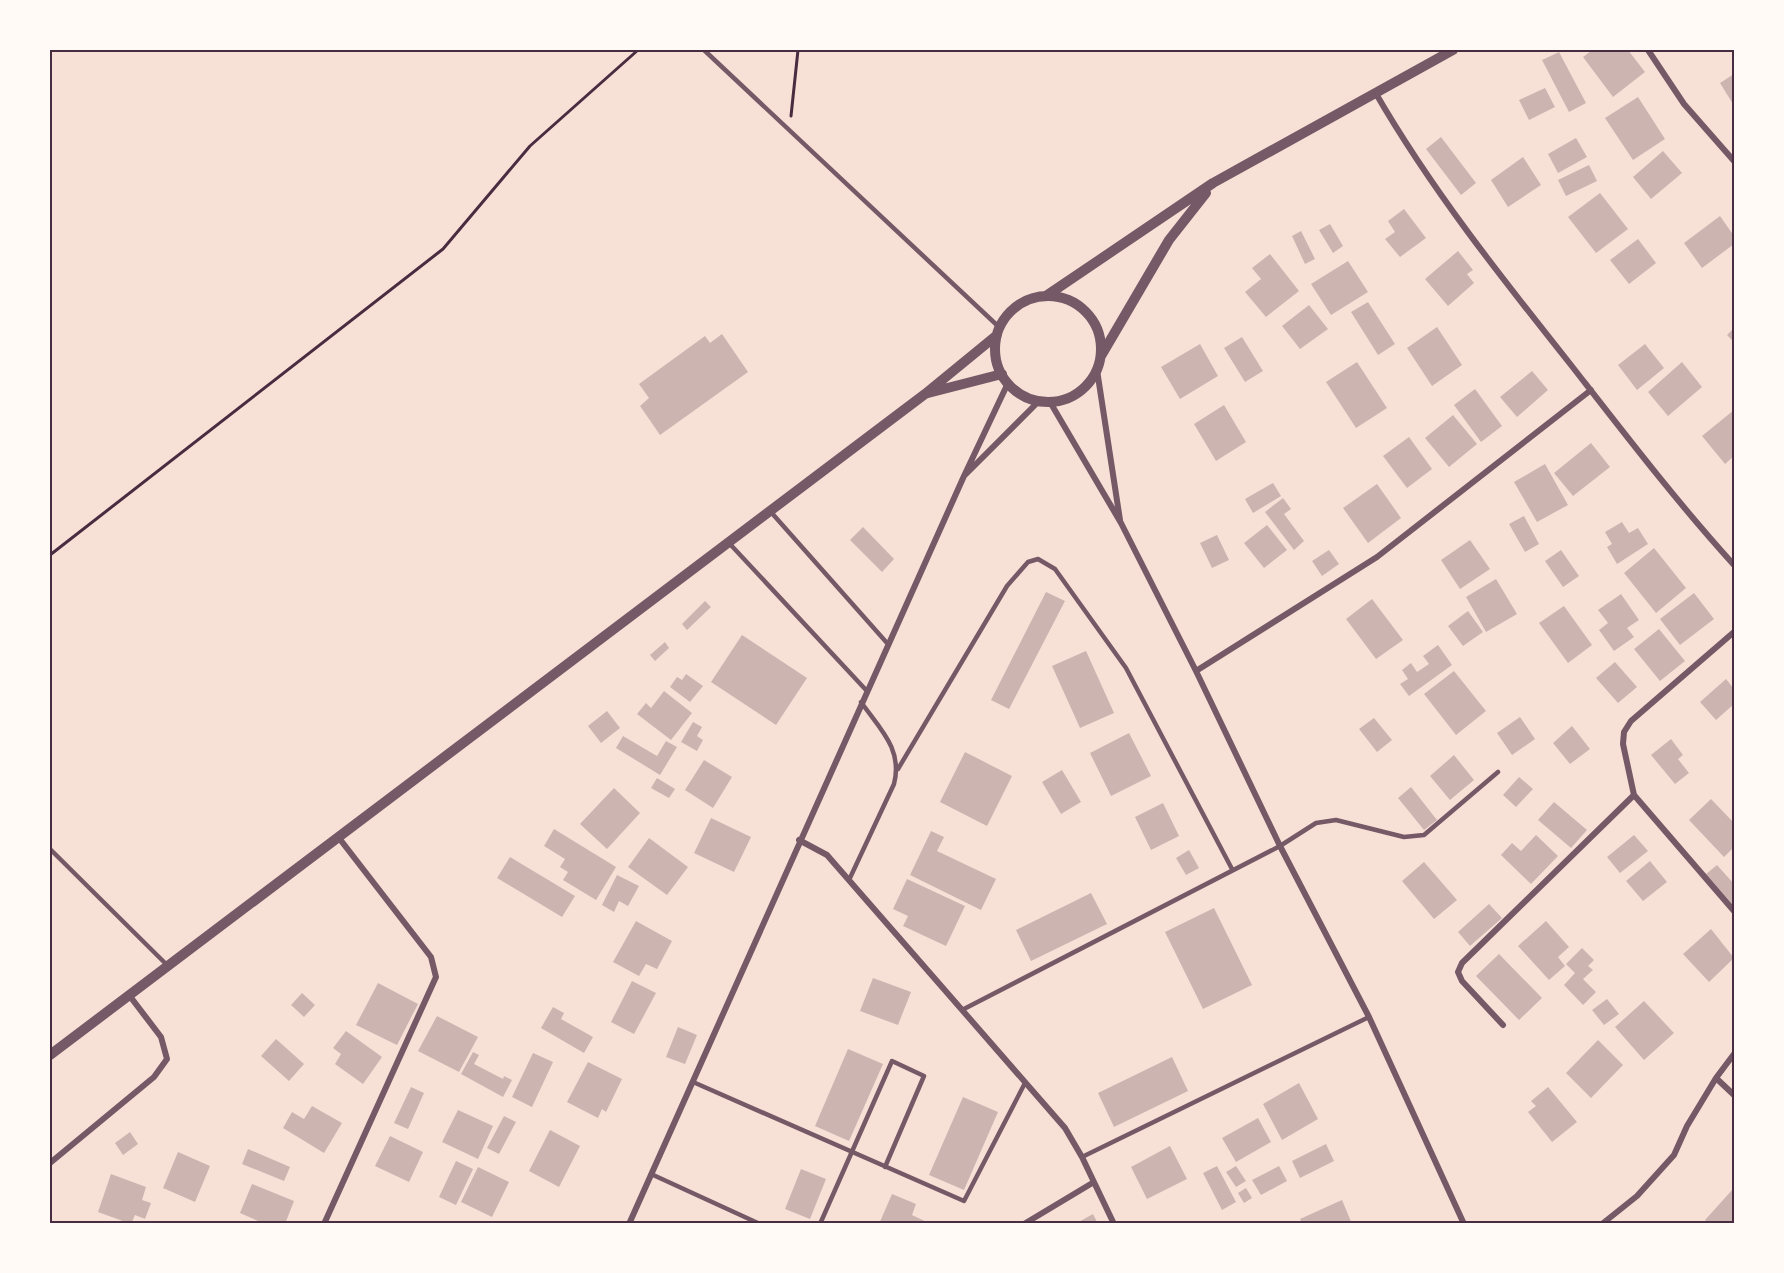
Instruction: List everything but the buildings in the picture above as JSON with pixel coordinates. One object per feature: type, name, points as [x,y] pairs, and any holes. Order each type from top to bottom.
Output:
[{"type":"street","points":[[50,1055],[925,394],[998,331],[1009,313],[1024,302],[1046,296],[1213,183],[1453,50]]},
{"type":"street","points":[[1648,50],[1684,104],[1734,161]]},
{"type":"street","points":[[1375,92],[1410,151],[1468,233],[1686,512],[1734,565]]},
{"type":"street","points":[[998,331],[996,351],[1005,379],[1017,392],[1039,401],[1050,402],[1073,396],[1091,380],[1100,358],[1169,240],[1213,183]]},
{"type":"street","points":[[1046,296],[1069,300],[1088,314],[1099,335],[1100,358]]},
{"type":"street","points":[[1097,370],[1120,523]]},
{"type":"street","points":[[925,394],[1005,379]]},
{"type":"street","points":[[629,1224],[887,643],[964,476],[1005,379]]},
{"type":"street","points":[[1196,670],[1377,557],[1591,390]]},
{"type":"street","points":[[964,476],[1039,401]]},
{"type":"street","points":[[1050,402],[1120,523],[1196,670],[1280,846],[1369,1017],[1464,1224]]},
{"type":"street","points":[[1734,632],[1631,721],[1624,732],[1623,744],[1634,795],[1734,911]]},
{"type":"street","points":[[1503,1025],[1462,981],[1458,972],[1462,963],[1634,795]]},
{"type":"street","points":[[324,1224],[436,977],[431,957],[339,838]]},
{"type":"street","points":[[799,840],[827,855],[1065,1128],[1082,1157],[1114,1224]]},
{"type":"street","points":[[50,1163],[153,1077],[167,1059],[161,1037],[129,994]]},
{"type":"street","points":[[1602,1224],[1637,1197],[1674,1155],[1687,1126],[1716,1078],[1734,1054]]},
{"type":"street","points":[[1716,1078],[1734,1095]]},
{"type":"street","points":[[1024,1224],[1094,1182]]},
{"type":"lane","points":[[704,50],[998,331]]},
{"type":"lane","points":[[770,511],[887,643]]},
{"type":"lane","points":[[729,543],[866,690]]},
{"type":"lane","points":[[849,880],[891,792],[898,769],[1007,585],[1028,562],[1038,559],[1055,568],[1126,668],[1232,869]]},
{"type":"lane","points":[[861,702],[889,742],[897,759],[898,769]]},
{"type":"lane","points":[[962,1010],[1280,846],[1316,823],[1336,820],[1404,837],[1424,835],[1498,772]]},
{"type":"lane","points":[[50,849],[167,965]]},
{"type":"lane","points":[[1082,1157],[1369,1017]]},
{"type":"lane","points":[[820,1224],[892,1060],[924,1076],[885,1167]]},
{"type":"lane","points":[[693,1082],[964,1201],[1025,1083]]},
{"type":"lane","points":[[651,1174],[760,1224]]},
{"type":"path","points":[[50,555],[443,249],[530,146],[638,50]]},
{"type":"path","points":[[789,130],[798,50]]}]
